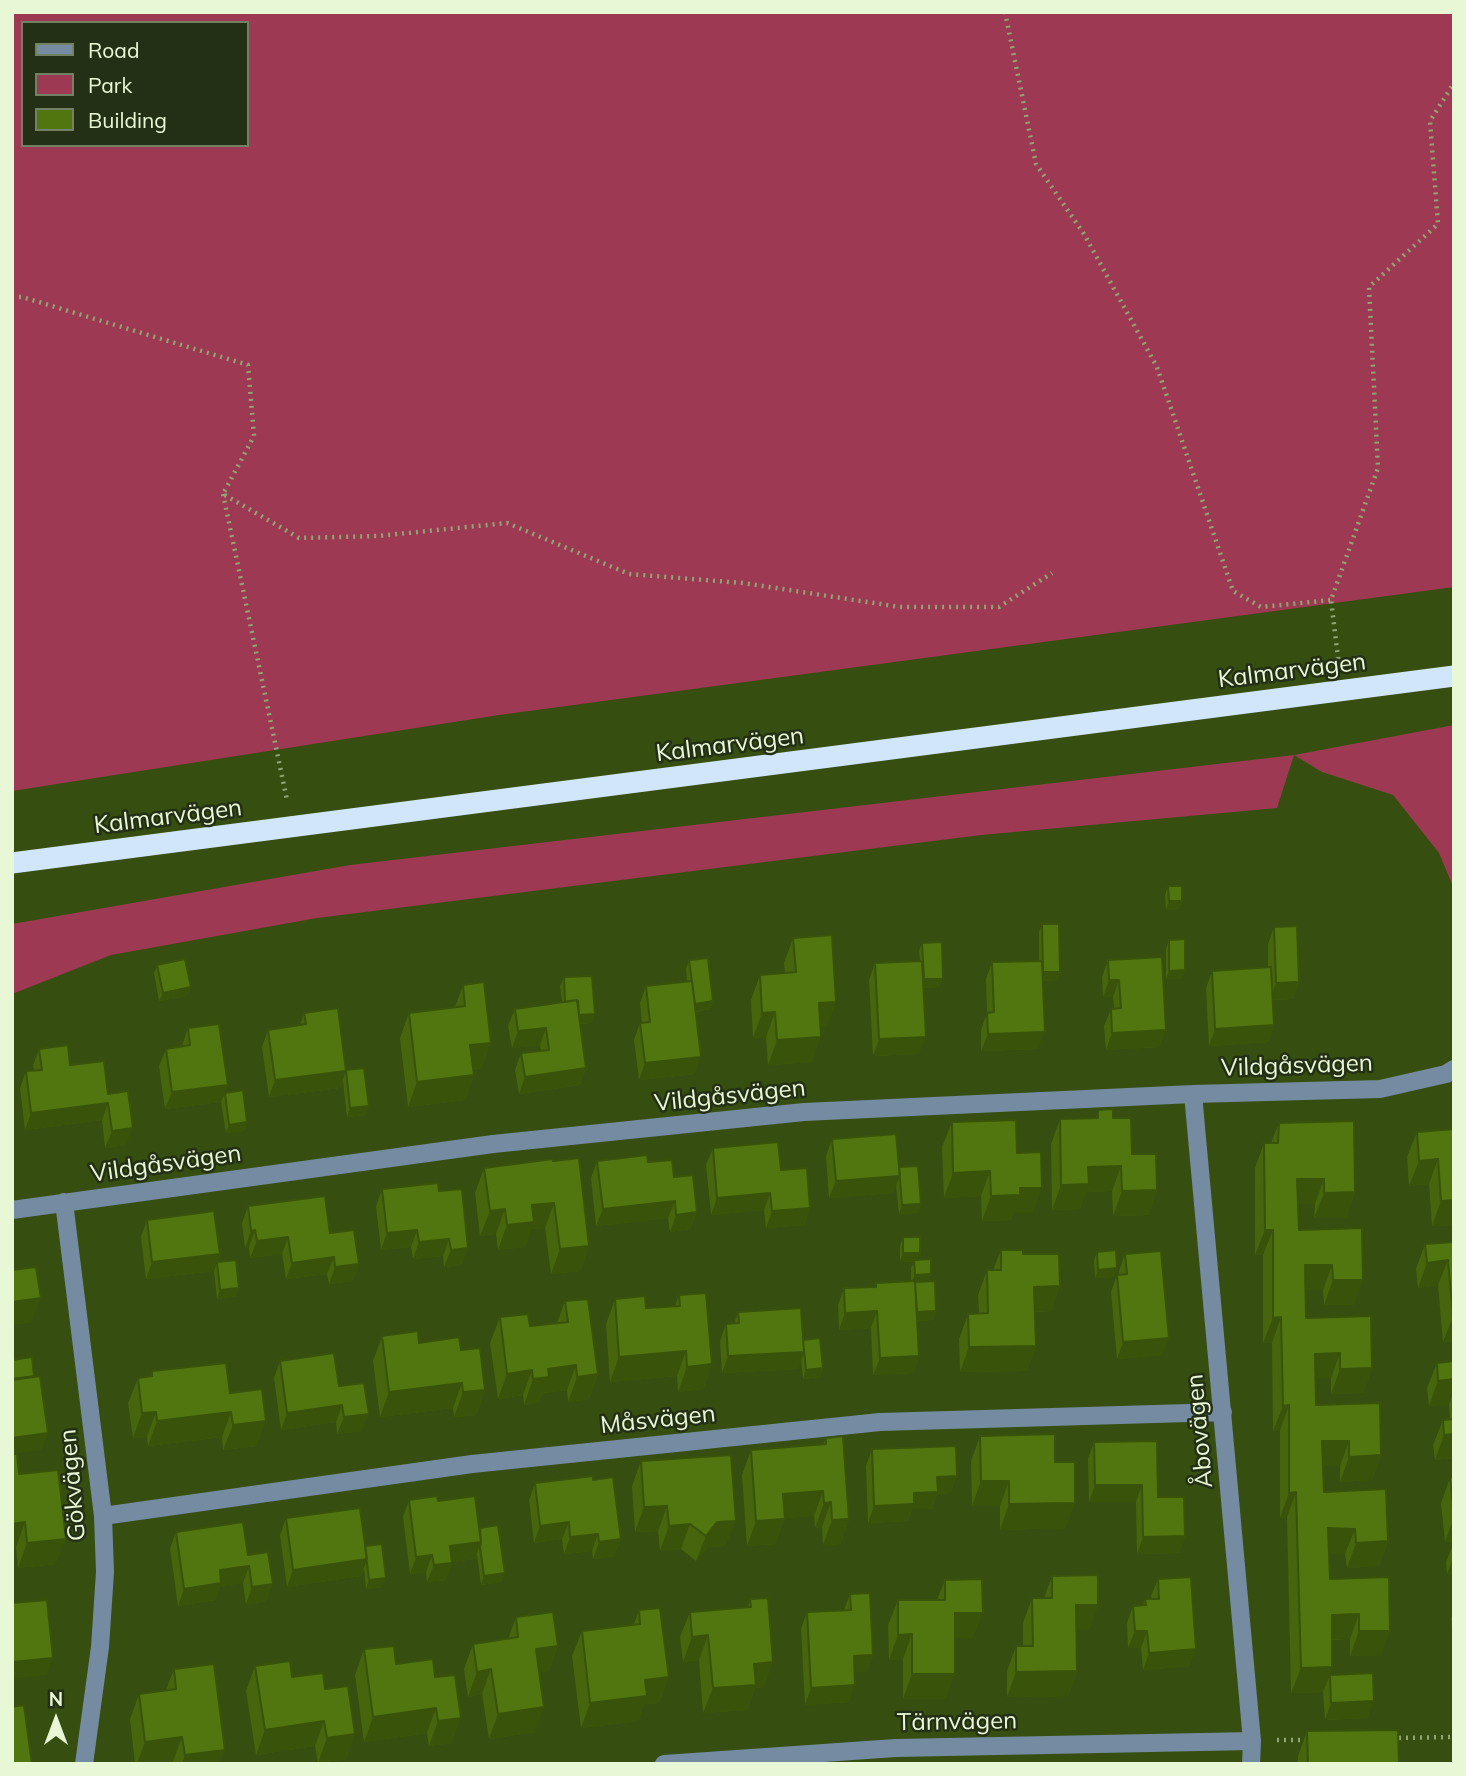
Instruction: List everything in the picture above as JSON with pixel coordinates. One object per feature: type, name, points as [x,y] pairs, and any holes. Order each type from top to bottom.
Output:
[{"type":"highway","name":"Kalmarvägen","points":[[12,863],[1454,676]]},
{"type":"street","name":"Vildgåsvägen","points":[[12,1210],[493,1144],[804,1112],[1193,1094],[1380,1089],[1446,1074],[1454,1069]]},
{"type":"street","name":"Åbovägen","points":[[1193,1094],[1252,1741],[1251,1764]]},
{"type":"street","name":"Gökvägen","points":[[64,1202],[103,1516],[105,1572],[100,1647],[84,1764]]},
{"type":"street","name":"Måsvägen","points":[[103,1516],[472,1464],[880,1422],[1223,1412]]},
{"type":"street","name":"Tärnvägen","points":[[664,1764],[896,1748],[1252,1741]]},
{"type":"path","points":[[1004,12],[1036,164],[1084,234],[1157,367],[1233,591],[1261,607],[1331,600]]},
{"type":"path","points":[[1343,691],[1331,600],[1378,468],[1369,287],[1438,224],[1430,121],[1454,83]]},
{"type":"path","points":[[12,297],[22,297],[248,365],[254,436],[223,494],[292,828]]},
{"type":"path","points":[[223,494],[299,538],[378,536],[507,523],[629,573],[743,583],[900,607],[999,607],[1052,573]]},
{"type":"path","points":[[1386,1738],[1454,1737]]},
{"type":"path","points":[[1252,1741],[1319,1740]]},
{"type":"green space","points":[[12,12],[1454,12],[1454,587],[499,715],[12,791]]},
{"type":"green space","points":[[1454,725],[1454,889],[1439,853],[1393,795],[1322,772],[1294,755]]},
{"type":"green space","points":[[1294,755],[1277,808],[981,835],[317,918],[111,955],[12,994],[12,924],[350,865]]},
{"type":"building","points":[[1168,886],[1182,886],[1182,901],[1169,901]]},
{"type":"building","points":[[1042,924],[1059,924],[1060,972],[1043,972]]},
{"type":"building","points":[[1297,926],[1299,982],[1276,983],[1274,927]]},
{"type":"building","points":[[832,935],[836,1002],[819,1003],[821,1037],[777,1040],[775,1012],[762,1013],[760,975],[796,972],[793,938]]},
{"type":"building","points":[[1185,939],[1185,970],[1169,971],[1169,940]]},
{"type":"building","points":[[942,942],[943,979],[924,979],[922,943]]},
{"type":"building","points":[[1162,957],[1166,1030],[1112,1033],[1111,1009],[1121,1008],[1119,980],[1109,980],[1108,960]]},
{"type":"building","points":[[708,958],[713,1001],[695,1004],[689,960]]},
{"type":"building","points":[[185,959],[191,987],[163,993],[157,965]]},
{"type":"building","points":[[922,961],[926,1037],[879,1039],[875,963]]},
{"type":"building","points":[[1042,961],[1045,1032],[988,1034],[987,1013],[994,1012],[992,962]]},
{"type":"building","points":[[1271,967],[1274,1025],[1215,1029],[1212,971]]},
{"type":"building","points":[[592,976],[595,1014],[579,1015],[577,1000],[565,1002],[564,977]]},
{"type":"building","points":[[692,981],[701,1057],[645,1063],[640,1023],[650,1022],[646,986]]},
{"type":"building","points":[[484,982],[491,1043],[470,1045],[474,1075],[417,1082],[409,1013],[465,1006],[463,985]]},
{"type":"building","points":[[577,1000],[586,1068],[525,1077],[521,1053],[549,1050],[546,1028],[518,1031],[515,1009]]},
{"type":"building","points":[[338,1008],[346,1071],[275,1080],[268,1030],[306,1024],[304,1013]]},
{"type":"building","points":[[219,1024],[228,1085],[172,1092],[166,1049],[190,1045],[188,1028]]},
{"type":"building","points":[[68,1045],[70,1065],[104,1061],[108,1094],[128,1091],[133,1128],[112,1131],[108,1103],[31,1113],[26,1071],[42,1070],[39,1049]]},
{"type":"building","points":[[364,1068],[369,1106],[350,1108],[346,1070]]},
{"type":"building","points":[[243,1090],[247,1122],[229,1125],[225,1093]]},
{"type":"building","points":[[1113,1109],[1113,1118],[1131,1118],[1132,1154],[1156,1154],[1157,1190],[1122,1191],[1121,1166],[1088,1167],[1089,1184],[1061,1185],[1060,1119],[1098,1118],[1098,1110]]},
{"type":"building","points":[[1016,1120],[1017,1153],[1041,1152],[1042,1188],[1020,1188],[1020,1195],[991,1196],[990,1171],[953,1173],[952,1122]]},
{"type":"building","points":[[1354,1121],[1355,1192],[1324,1193],[1324,1179],[1297,1179],[1299,1230],[1362,1228],[1363,1280],[1333,1280],[1332,1265],[1305,1265],[1306,1318],[1371,1316],[1372,1368],[1340,1369],[1340,1353],[1315,1354],[1316,1405],[1380,1403],[1381,1455],[1349,1457],[1349,1441],[1322,1441],[1324,1492],[1386,1489],[1388,1541],[1356,1543],[1355,1529],[1328,1528],[1330,1579],[1389,1577],[1390,1631],[1359,1631],[1359,1614],[1332,1615],[1332,1667],[1301,1668],[1296,1492],[1289,1493],[1289,1405],[1283,1406],[1281,1317],[1273,1318],[1273,1230],[1265,1230],[1264,1143],[1278,1143],[1279,1123]]},
{"type":"building","points":[[1454,1129],[1454,1200],[1441,1201],[1438,1159],[1419,1161],[1417,1132]]},
{"type":"building","points":[[896,1134],[900,1176],[836,1181],[832,1139]]},
{"type":"building","points":[[778,1142],[781,1170],[807,1168],[810,1208],[772,1211],[770,1193],[717,1198],[713,1148]]},
{"type":"building","points":[[647,1155],[648,1162],[672,1160],[674,1177],[693,1175],[697,1212],[676,1215],[675,1201],[603,1209],[597,1161]]},
{"type":"building","points":[[579,1158],[589,1246],[560,1249],[554,1203],[532,1205],[534,1222],[507,1225],[505,1209],[490,1211],[484,1168]]},
{"type":"building","points":[[918,1166],[921,1204],[902,1205],[899,1167]]},
{"type":"building","points":[[438,1183],[439,1191],[462,1189],[468,1248],[451,1250],[449,1239],[419,1242],[417,1230],[387,1233],[382,1189]]},
{"type":"building","points":[[325,1196],[330,1233],[354,1230],[359,1264],[335,1267],[334,1257],[292,1263],[288,1237],[257,1241],[255,1230],[251,1231],[248,1206]]},
{"type":"building","points":[[214,1211],[220,1254],[152,1262],[147,1220]]},
{"type":"building","points":[[903,1237],[920,1237],[920,1253],[903,1253]]},
{"type":"building","points":[[1454,1242],[1453,1317],[1448,1260],[1427,1263],[1425,1244]]},
{"type":"building","points":[[1001,1250],[1023,1250],[1023,1254],[1059,1254],[1060,1286],[1034,1287],[1036,1346],[969,1347],[968,1314],[988,1313],[987,1270],[1001,1270]]},
{"type":"building","points":[[1116,1250],[1117,1268],[1098,1270],[1097,1252]]},
{"type":"building","points":[[1161,1251],[1169,1338],[1123,1342],[1117,1275],[1127,1274],[1125,1254]]},
{"type":"building","points":[[931,1259],[931,1274],[915,1275],[914,1260]]},
{"type":"building","points":[[236,1260],[239,1288],[220,1290],[217,1262]]},
{"type":"building","points":[[36,1267],[41,1298],[12,1302],[12,1270]]},
{"type":"building","points":[[915,1281],[919,1356],[880,1358],[877,1311],[845,1313],[844,1288],[876,1287],[876,1283]]},
{"type":"building","points":[[935,1281],[936,1311],[917,1312],[915,1282]]},
{"type":"building","points":[[706,1293],[712,1364],[687,1367],[686,1351],[619,1357],[615,1299],[645,1296],[646,1308],[680,1306],[679,1295]]},
{"type":"building","points":[[588,1299],[598,1374],[577,1377],[576,1365],[548,1369],[549,1377],[533,1379],[532,1370],[507,1374],[500,1317],[528,1314],[530,1326],[568,1322],[565,1301]]},
{"type":"building","points":[[801,1308],[804,1352],[728,1356],[726,1324],[739,1323],[738,1312]]},
{"type":"building","points":[[418,1331],[419,1343],[459,1337],[461,1350],[480,1348],[485,1390],[463,1392],[462,1383],[389,1392],[382,1336]]},
{"type":"building","points":[[820,1338],[823,1368],[806,1370],[803,1340]]},
{"type":"building","points":[[334,1353],[339,1386],[364,1383],[369,1414],[344,1417],[342,1405],[287,1413],[280,1361]]},
{"type":"building","points":[[32,1357],[34,1376],[12,1379],[12,1360]]},
{"type":"building","points":[[1454,1361],[1454,1379],[1438,1381],[1437,1363]]},
{"type":"building","points":[[226,1363],[230,1393],[262,1389],[266,1421],[233,1425],[231,1412],[157,1421],[156,1412],[142,1413],[138,1378],[152,1376],[152,1371]]},
{"type":"building","points":[[40,1376],[48,1433],[12,1438],[12,1380]]},
{"type":"building","points":[[1454,1419],[1454,1434],[1444,1435],[1443,1420]]},
{"type":"building","points":[[1055,1434],[1055,1462],[1075,1462],[1075,1503],[1009,1504],[1009,1481],[981,1481],[980,1436]]},
{"type":"building","points":[[843,1436],[849,1519],[832,1520],[831,1502],[824,1503],[823,1491],[783,1494],[785,1519],[756,1521],[751,1450],[826,1444],[826,1438]]},
{"type":"building","points":[[1157,1441],[1158,1497],[1184,1497],[1185,1536],[1143,1537],[1142,1485],[1095,1485],[1094,1442]]},
{"type":"building","points":[[956,1446],[957,1476],[937,1477],[938,1492],[914,1493],[914,1504],[874,1506],[872,1449]]},
{"type":"building","points":[[12,1454],[17,1454],[19,1474],[58,1470],[66,1539],[27,1543],[25,1522],[12,1524]]},
{"type":"building","points":[[731,1455],[736,1521],[717,1522],[706,1536],[690,1524],[669,1526],[667,1506],[644,1507],[641,1461]]},
{"type":"building","points":[[593,1476],[593,1480],[613,1477],[621,1539],[599,1542],[598,1534],[570,1537],[569,1522],[540,1526],[535,1483]]},
{"type":"building","points":[[1454,1477],[1454,1517],[1450,1478]]},
{"type":"building","points":[[437,1496],[438,1501],[475,1496],[481,1542],[450,1546],[452,1563],[434,1565],[432,1555],[416,1557],[409,1500]]},
{"type":"building","points":[[360,1508],[367,1559],[293,1570],[286,1518]]},
{"type":"building","points":[[243,1522],[248,1555],[268,1552],[273,1584],[252,1587],[249,1566],[220,1570],[221,1583],[184,1589],[176,1532]]},
{"type":"building","points":[[498,1525],[505,1573],[484,1576],[480,1528]]},
{"type":"building","points":[[382,1544],[386,1578],[369,1580],[365,1546]]},
{"type":"building","points":[[1098,1575],[1098,1605],[1076,1605],[1077,1671],[1016,1672],[1016,1646],[1033,1646],[1032,1598],[1052,1598],[1052,1576]]},
{"type":"building","points":[[1191,1577],[1196,1649],[1149,1653],[1147,1631],[1135,1631],[1133,1606],[1146,1605],[1145,1599],[1159,1599],[1158,1579]]},
{"type":"building","points":[[982,1579],[983,1613],[955,1613],[955,1674],[912,1674],[912,1634],[898,1635],[898,1600],[945,1600],[945,1580]]},
{"type":"building","points":[[870,1593],[873,1655],[854,1656],[855,1685],[811,1688],[807,1612],[851,1610],[850,1594]]},
{"type":"building","points":[[768,1598],[773,1662],[754,1664],[756,1685],[713,1688],[708,1635],[692,1637],[690,1612],[751,1607],[750,1599]]},
{"type":"building","points":[[47,1600],[53,1658],[12,1662],[12,1603]]},
{"type":"building","points":[[660,1608],[669,1677],[645,1680],[647,1696],[590,1703],[582,1631],[640,1624],[639,1610]]},
{"type":"building","points":[[553,1612],[558,1646],[536,1649],[544,1707],[498,1714],[491,1669],[477,1672],[473,1644],[518,1637],[516,1617]]},
{"type":"building","points":[[394,1646],[396,1664],[433,1659],[435,1677],[455,1675],[461,1718],[438,1721],[436,1708],[373,1717],[364,1649]]},
{"type":"building","points":[[290,1661],[292,1677],[323,1673],[325,1689],[348,1686],[355,1734],[327,1738],[324,1721],[265,1730],[255,1666]]},
{"type":"building","points":[[214,1664],[225,1750],[185,1755],[182,1737],[145,1742],[139,1694],[176,1689],[174,1669]]},
{"type":"building","points":[[1373,1673],[1374,1701],[1331,1703],[1330,1675]]},
{"type":"building","points":[[24,1705],[32,1764],[12,1764],[12,1707]]},
{"type":"building","points":[[1398,1730],[1399,1764],[1308,1764],[1307,1731]]}]
